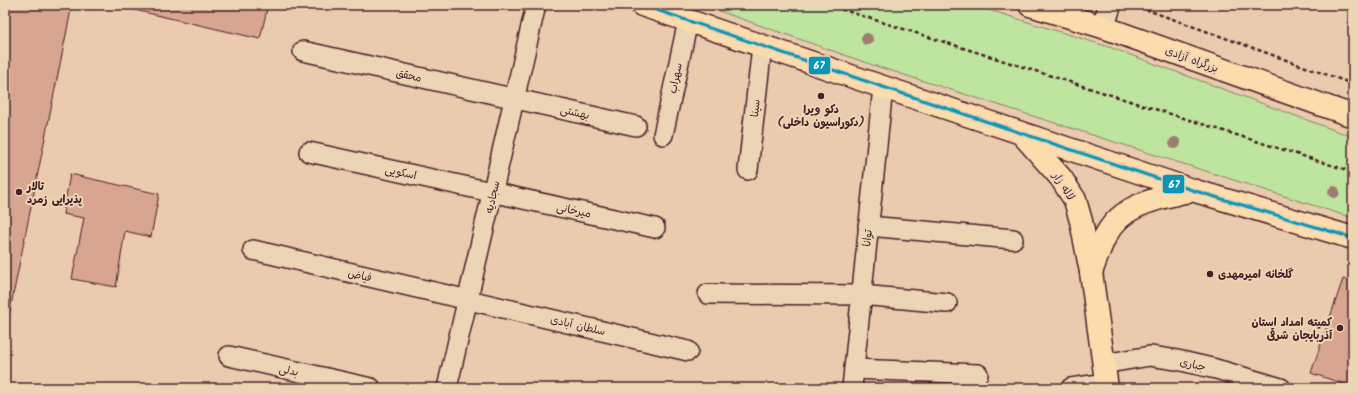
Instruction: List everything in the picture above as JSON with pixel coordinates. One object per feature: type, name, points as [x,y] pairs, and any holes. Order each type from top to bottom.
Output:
[{"type":"main road","points":[[642,5],[882,87],[1192,190],[1353,238]]},
{"type":"main road","name":"بزرگراه آزادی","points":[[1030,5],[1103,27],[1353,116]]},
{"type":"main road","name":"لاله زار","points":[[1022,134],[1061,178],[1075,200],[1081,221],[1091,272],[1105,378]]},
{"type":"main road","name":"لاله زار","points":[[1091,272],[1106,234],[1120,216],[1145,202],[1192,190]]},
{"type":"street","name":"سجادیه","points":[[447,388],[536,5]]},
{"type":"street","points":[[1103,27],[1110,5]]},
{"type":"street","name":"سهراب","points":[[663,135],[688,21]]},
{"type":"street","name":"سینا","points":[[748,170],[762,46]]},
{"type":"street","name":"محقق","points":[[303,50],[514,98]]},
{"type":"street","name":"توانا","points":[[852,388],[882,87]]},
{"type":"street","name":"بهشتی","points":[[514,98],[636,126]]},
{"type":"street","name":"اسکویی","points":[[309,152],[493,192]]},
{"type":"street","name":"میرخانی","points":[[493,192],[655,228]]},
{"type":"street","points":[[868,226],[1013,238]]},
{"type":"street","name":"فیاض","points":[[253,250],[467,300]]},
{"type":"street","points":[[708,294],[862,295],[947,302]]},
{"type":"street","name":"سلطان آبادی","points":[[467,300],[688,351]]},
{"type":"street","name":"بدلی","points":[[230,356],[371,388]]},
{"type":"street","name":"جباری","points":[[1071,388],[1105,378],[1150,356],[1177,360],[1223,371],[1281,388]]},
{"type":"street","points":[[854,369],[978,374]]},
{"type":"path","points":[[828,5],[1353,172]]},
{"type":"path","points":[[1139,8],[1353,84]]},
{"type":"green space","points":[[702,5],[973,5],[1109,47],[1353,137],[1353,218],[873,65]]},
{"type":"building","name":"تالار پذیرایی زمرد","points":[[5,5],[72,5],[5,335]]},
{"type":"building","points":[[127,5],[268,5],[260,39],[126,8]]},
{"type":"building","points":[[70,174],[159,194],[151,237],[125,231],[116,287],[72,279],[84,218],[63,214]]},
{"type":"building","name":"کمیته امداد استان آذربایجان شرقی","points":[[1343,279],[1353,282],[1353,387],[1311,373]]},
{"type":"transit line","name":"67","points":[[642,5],[1192,190],[1353,238]]},
{"type":"place","name":"دکو ویرا (دکوراسیون داخلی)","points":[[821,96]]},
{"type":"place","name":"تالار پذیرایی زمرد","points":[[19,192]]},
{"type":"place","name":"گلخانه امیرمهدی","points":[[1210,274]]},
{"type":"place","name":"کمیته امداد استان آذربایجان شرقی","points":[[1340,328]]}]
